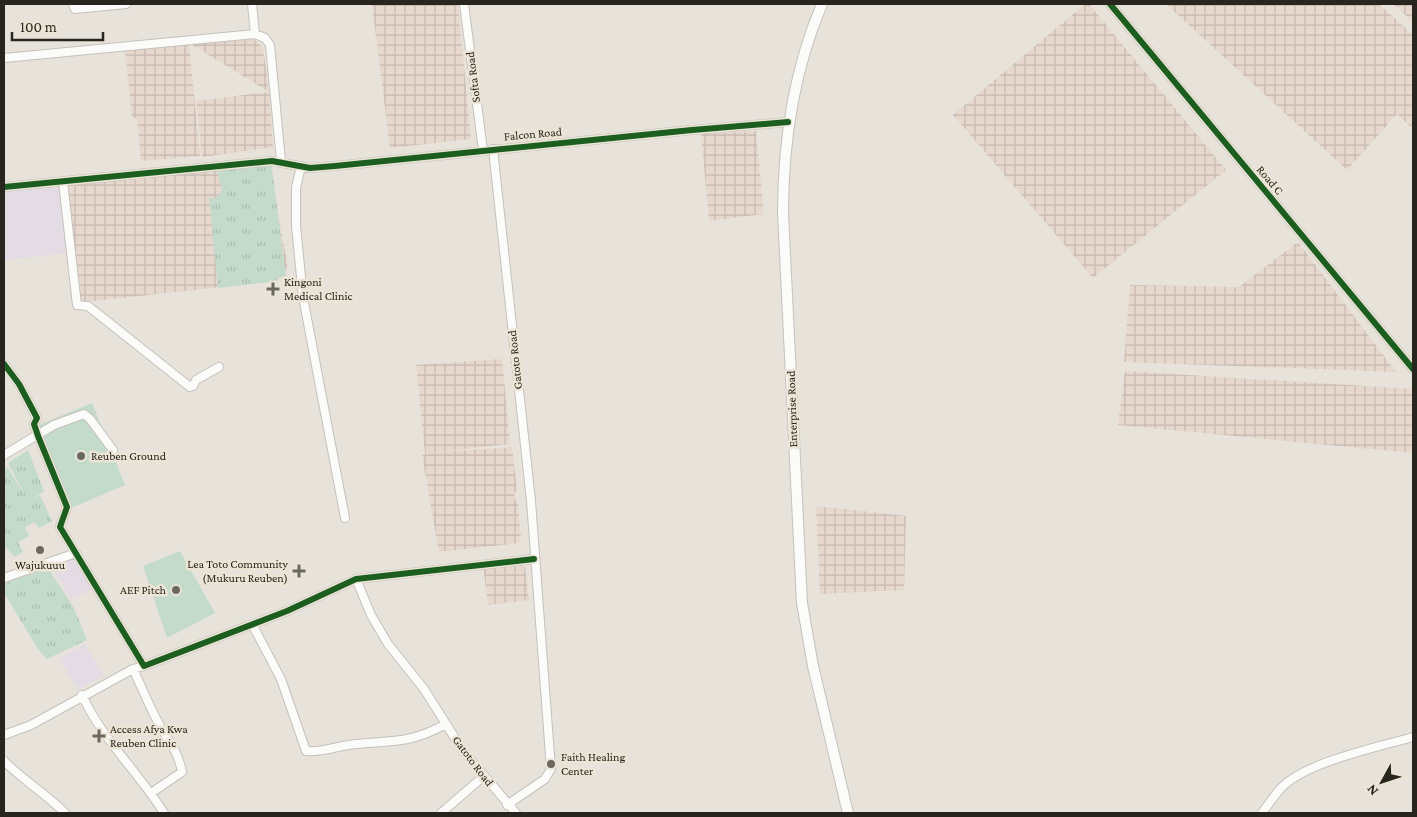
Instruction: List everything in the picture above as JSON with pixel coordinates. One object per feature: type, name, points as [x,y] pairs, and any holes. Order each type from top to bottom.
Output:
[{"type":"main road","name":"Enterprise Road","points":[[822,4],[808,43],[788,122],[783,175],[783,213],[802,603],[818,686],[848,813]]},
{"type":"street","points":[[72,4],[75,9],[126,4]]},
{"type":"street","points":[[252,4],[255,34]]},
{"type":"street","name":"Softa Road","points":[[464,4],[483,150]]},
{"type":"street","name":"Road C","points":[[1110,4],[1413,369]]},
{"type":"street","points":[[4,58],[255,34],[265,38],[270,45],[281,162]]},
{"type":"street","name":"Falcon Road","points":[[4,187],[281,162],[310,168],[336,166],[493,149],[788,122]]},
{"type":"street","name":"Gatoto Road","points":[[493,149],[531,501],[551,768],[545,779],[507,805]]},
{"type":"street","points":[[301,166],[296,180],[296,226],[303,297],[345,518]]},
{"type":"street","points":[[63,182],[77,305],[88,306],[190,387],[193,386],[196,380],[219,367]]},
{"type":"street","points":[[4,364],[19,384],[37,418],[34,424],[66,508],[60,527],[144,666]]},
{"type":"street","points":[[4,455],[54,425],[84,414],[90,419],[113,450]]},
{"type":"street","points":[[4,578],[76,553]]},
{"type":"street","points":[[4,735],[31,725],[133,669],[287,611],[356,579],[534,559]]},
{"type":"street","name":"Gatoto Road","points":[[356,579],[371,615],[388,644],[424,689],[463,751],[507,805],[516,813]]},
{"type":"street","points":[[252,624],[281,679],[306,751],[367,743],[410,740],[427,735],[446,724]]},
{"type":"street","points":[[133,669],[159,724],[175,749],[182,772],[151,793]]},
{"type":"street","points":[[82,696],[94,720],[151,793],[164,813]]},
{"type":"street","points":[[1262,813],[1282,788],[1294,778],[1316,767],[1413,737]]},
{"type":"street","points":[[4,761],[19,776],[43,792],[66,813]]},
{"type":"street","points":[[440,813],[484,776]]},
{"type":"shaded area","points":[[372,4],[458,4],[471,139],[390,148]]},
{"type":"shaded area","points":[[1085,4],[1089,4],[1226,170],[1093,278],[953,115]]},
{"type":"shaded area","points":[[1166,4],[1379,4],[1413,35],[1413,125],[1411,127],[1397,114],[1347,170]]},
{"type":"shaded area","points":[[1393,4],[1413,4],[1413,22]]},
{"type":"shaded area","points":[[252,37],[263,48],[269,92],[189,43],[200,156],[141,161],[137,118],[132,118],[125,49]]},
{"type":"shaded area","points":[[269,92],[273,147],[202,157],[196,101]]},
{"type":"shaded area","points":[[756,131],[764,214],[709,221],[701,134]]},
{"type":"shaded area","points":[[269,164],[288,268],[277,281],[76,303],[63,185]]},
{"type":"shaded area","points":[[62,185],[69,253],[4,260],[4,190]]},
{"type":"shaded area","points":[[1298,242],[1396,372],[1124,362],[1130,285],[1239,287]]},
{"type":"shaded area","points":[[502,359],[510,444],[437,452],[512,447],[517,490],[514,494],[518,504],[521,539],[518,543],[439,552],[422,455],[429,453],[425,453],[416,365]]},
{"type":"shaded area","points":[[1125,371],[1413,389],[1413,453],[1118,425]]},
{"type":"shaded area","points":[[816,506],[906,516],[904,590],[820,594]]},
{"type":"shaded area","points":[[75,556],[95,588],[71,599],[50,565]]},
{"type":"shaded area","points":[[518,561],[525,567],[529,600],[488,605],[483,565]]},
{"type":"shaded area","points":[[85,644],[104,676],[78,690],[59,658]]},
{"type":"green space","points":[[271,161],[286,276],[278,278],[277,281],[218,288],[209,198],[215,198],[222,191],[217,170]]},
{"type":"green space","name":"Reuben Ground","points":[[92,403],[125,485],[71,508],[36,426]]},
{"type":"green space","points":[[28,450],[44,491],[30,501],[40,495],[52,521],[39,528],[34,522],[25,527],[29,536],[18,542],[23,552],[14,557],[7,548],[4,550],[4,469],[8,468],[26,497],[8,463]]},
{"type":"green space","name":"AEF Pitch","points":[[180,551],[215,613],[167,638],[143,566]]},
{"type":"green space","points":[[47,567],[73,606],[87,640],[47,659],[38,649],[4,593],[4,584]]},
{"type":"cycle path","points":[[1110,4],[1413,369]]},
{"type":"cycle path","points":[[4,187],[272,161],[310,168],[335,166],[788,122]]},
{"type":"cycle path","points":[[4,364],[19,384],[37,418],[34,424],[38,436],[67,507],[60,527],[144,666],[287,611],[356,579],[534,559]]},
{"type":"place","name":"Kingoni Medical Clinic","points":[[273,289]]},
{"type":"place","name":"Reuben Ground","points":[[81,456]]},
{"type":"place","name":"Wajukuuu","points":[[40,550]]},
{"type":"place","name":"Lea Toto Community (Mukuru Reuben)","points":[[299,571]]},
{"type":"place","name":"AEF Pitch","points":[[176,590]]},
{"type":"place","name":"Access Afya Kwa Reuben Clinic","points":[[99,736]]},
{"type":"place","name":"Faith Healing Center","points":[[551,764]]}]
